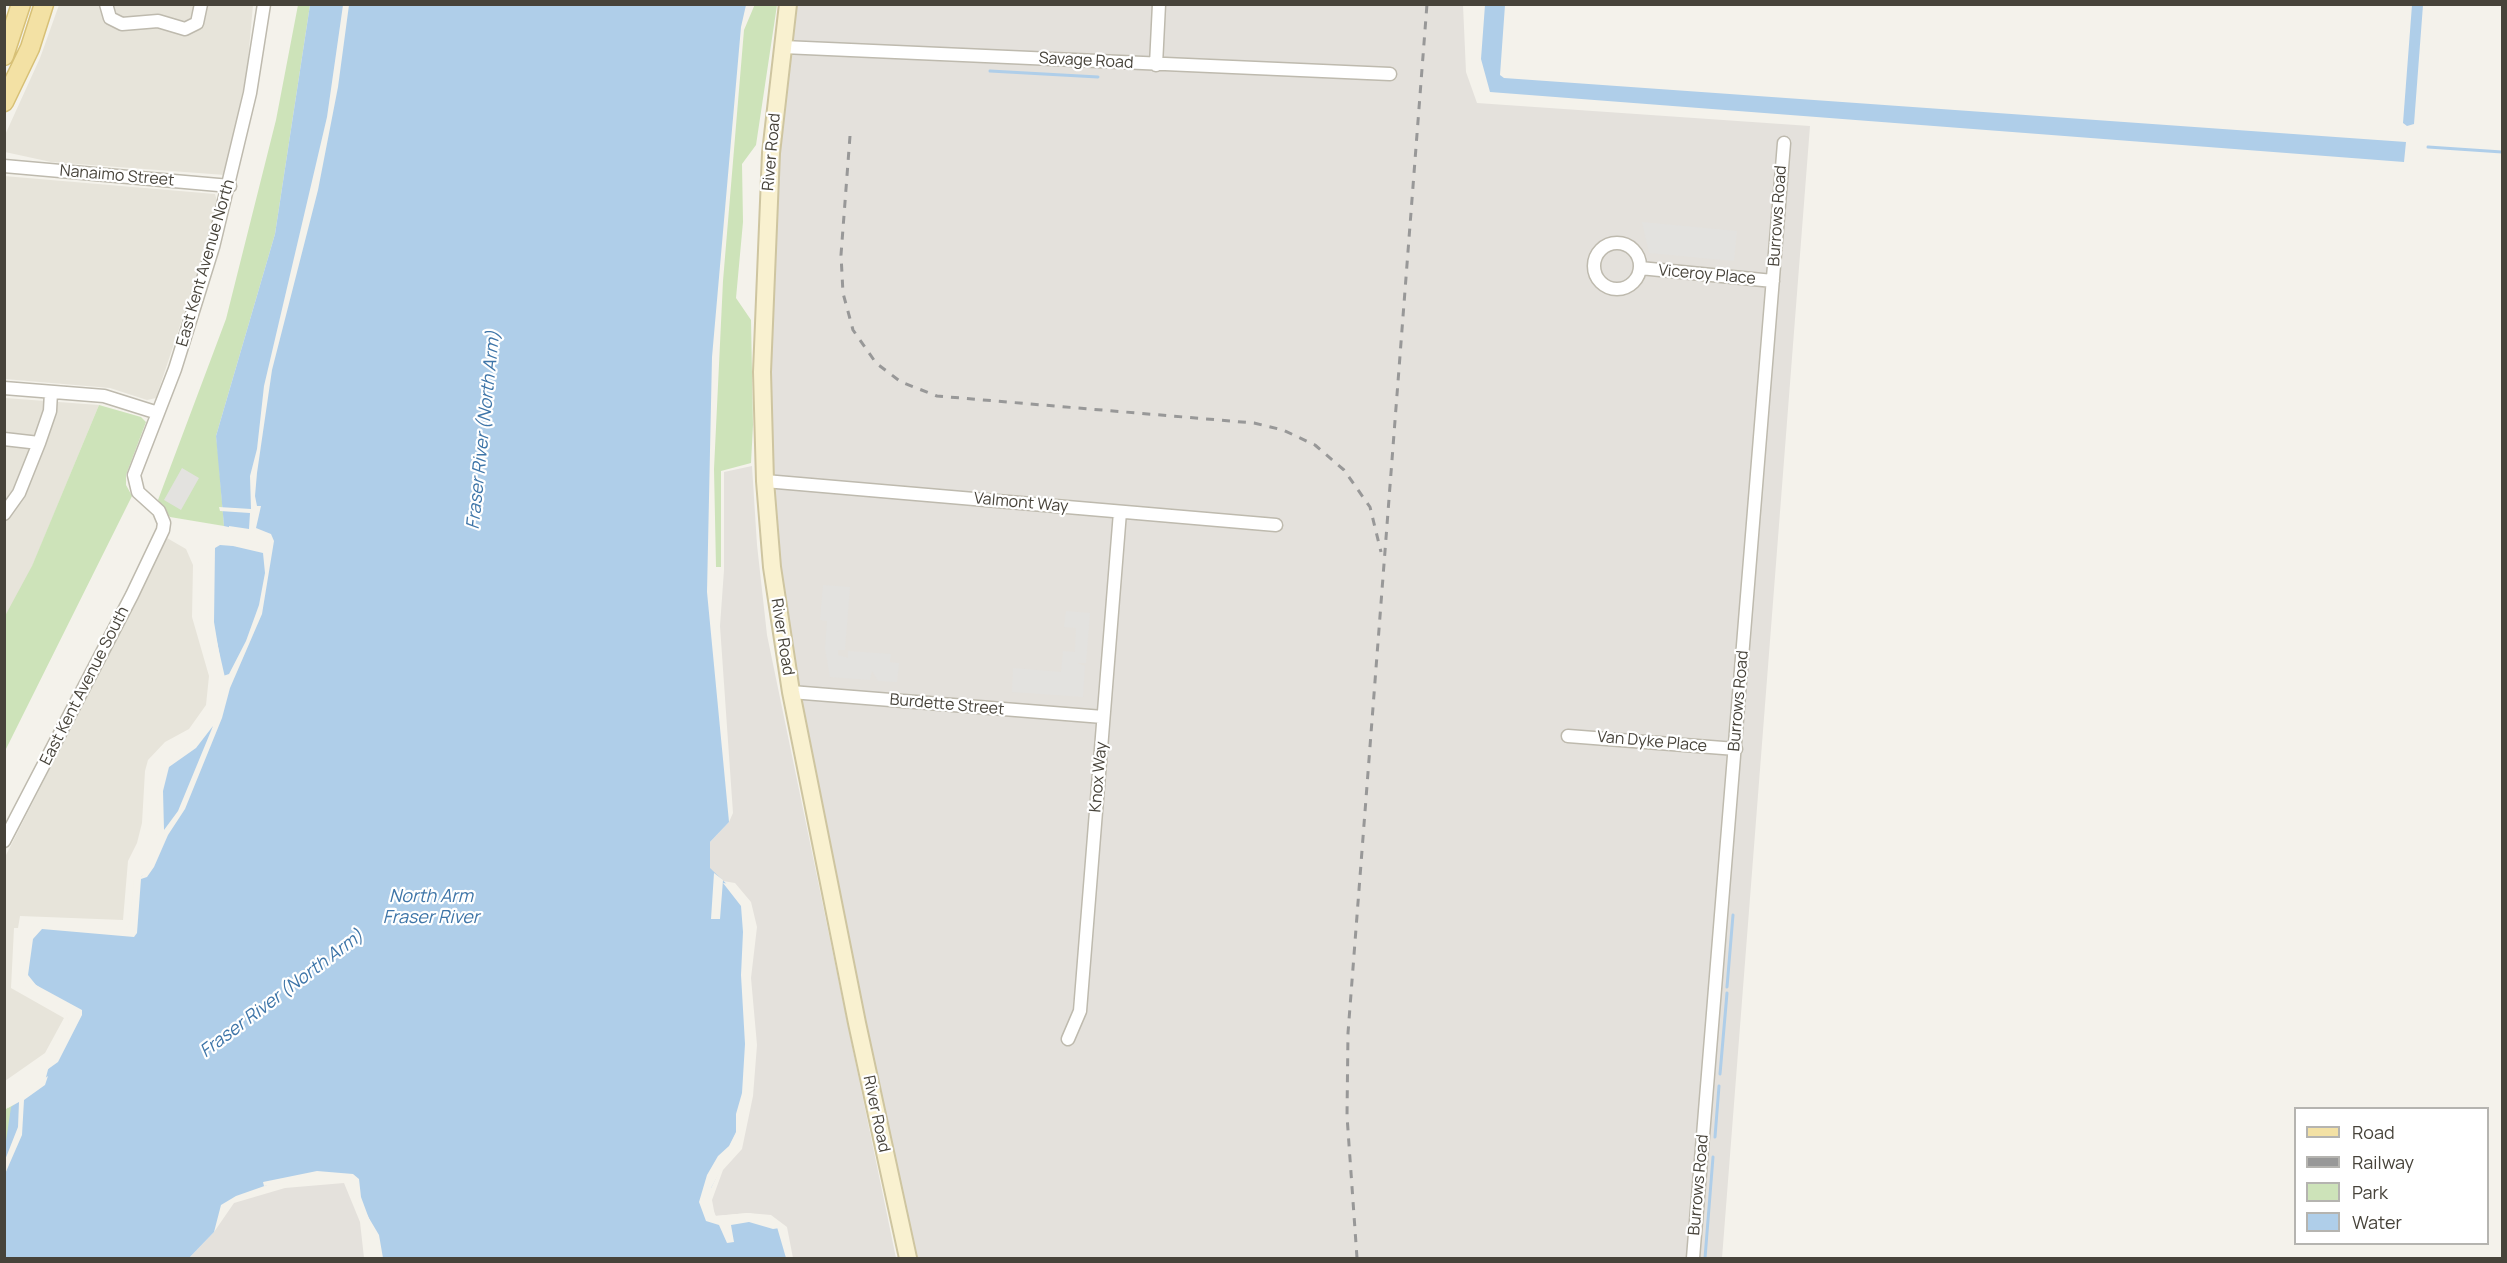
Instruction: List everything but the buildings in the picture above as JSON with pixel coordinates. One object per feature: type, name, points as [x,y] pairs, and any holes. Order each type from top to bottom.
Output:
[{"type":"main road","points":[[4,56],[21,4]]},
{"type":"main road","points":[[4,102],[30,48],[44,4]]},
{"type":"street","points":[[106,4],[110,18],[122,24],[158,21],[185,28],[197,23],[201,4]]},
{"type":"street","name":"East Kent Avenue North","points":[[163,530],[163,518],[155,507],[141,496],[134,480],[195,308],[230,186],[250,93],[264,4]]},
{"type":"street","name":"River Road","points":[[788,4],[766,213],[762,372],[765,481],[772,567],[791,692],[856,1023],[908,1258]]},
{"type":"street","points":[[1156,65],[1158,4]]},
{"type":"street","name":"Savage Road","points":[[783,47],[1390,74]]},
{"type":"street","name":"Burrows Road","points":[[1693,1258],[1784,143]]},
{"type":"street","name":"Nanaimo Street","points":[[4,166],[230,186]]},
{"type":"street","name":"Viceroy Place","points":[[1640,268],[1773,281]]},
{"type":"street","points":[[4,388],[104,396],[158,413]]},
{"type":"street","points":[[4,514],[19,493],[39,443],[50,411],[51,392]]},
{"type":"street","points":[[4,439],[39,443]]},
{"type":"street","name":"Valmont Way","points":[[765,481],[1276,525]]},
{"type":"street","name":"Knox Way","points":[[1068,1039],[1080,1011],[1120,512]]},
{"type":"street","name":"East Kent Avenue South","points":[[4,841],[132,595],[163,530]]},
{"type":"street","name":"Burdette Street","points":[[791,692],[1103,717]]},
{"type":"street","name":"Van Dyke Place","points":[[1568,736],[1736,749]]},
{"type":"shaded area","points":[[59,5],[253,5],[247,71],[225,175],[51,162],[5,152],[5,135],[40,58]]},
{"type":"shaded area","points":[[788,5],[1463,5],[1466,72],[1477,103],[1810,126],[1722,1258],[908,1258],[791,692],[762,372]]},
{"type":"shaded area","points":[[4,176],[215,194],[218,204],[206,247],[156,398],[147,400],[110,388],[5,379]]},
{"type":"shaded area","points":[[1642,222],[1737,231],[1734,261],[1649,253]]},
{"type":"shaded area","points":[[5,398],[99,405],[27,579],[5,619]]},
{"type":"shaded area","points":[[752,466],[757,545],[767,635],[896,1258],[793,1258],[787,1227],[771,1215],[748,1213],[715,1216],[712,1200],[723,1170],[742,1149],[753,1096],[757,1045],[751,978],[757,927],[751,902],[735,883],[723,881],[710,869],[710,842],[729,822],[733,813],[720,626],[724,570],[724,472]]},
{"type":"shaded area","points":[[182,468],[199,478],[181,510],[164,500]]},
{"type":"shaded area","points":[[167,538],[186,549],[193,565],[192,617],[209,676],[206,705],[189,729],[165,742],[148,760],[145,771],[142,823],[137,843],[128,861],[123,920],[20,916],[18,928],[14,928],[11,988],[64,1018],[45,1053],[5,1081],[5,857]]},
{"type":"shaded area","points":[[823,585],[850,587],[845,650],[838,650],[838,655],[848,658],[848,651],[891,654],[890,662],[899,663],[897,682],[878,681],[872,671],[870,680],[830,677],[825,649],[827,621],[820,620]]},
{"type":"shaded area","points":[[1066,611],[1090,613],[1086,663],[1077,663],[1085,666],[1083,697],[1012,692],[1013,668],[1061,672],[1063,651],[1075,652],[1076,628],[1064,627]]},
{"type":"shaded area","points":[[344,1183],[360,1222],[364,1258],[189,1258],[214,1232],[234,1203],[285,1188]]},
{"type":"green space","points":[[755,4],[777,5],[756,145],[742,164],[743,222],[736,298],[751,320],[753,425],[751,463],[721,471],[721,567],[716,567],[714,469],[723,281],[744,30]]},
{"type":"green space","points":[[298,5],[310,5],[275,234],[216,436],[218,452],[343,5],[219,464],[224,526],[170,517],[158,500],[226,319],[276,120]]},
{"type":"green space","points":[[99,405],[141,417],[146,422],[126,475],[126,485],[132,496],[5,751],[5,616],[32,566]]},
{"type":"green space","points":[[16,1101],[19,1102],[5,1160],[5,1110]]},
{"type":"water","name":"North Arm Fraser River","points":[[310,5],[746,5],[741,27],[712,357],[707,592],[729,822],[710,842],[710,868],[736,893],[744,905],[746,1094],[736,1138],[707,1196],[713,1217],[746,1215],[777,1227],[786,1258],[383,1258],[379,1235],[357,1198],[352,1182],[346,1177],[313,1176],[273,1183],[236,1196],[221,1205],[214,1232],[189,1258],[5,1258],[5,1148],[11,1107],[45,1081],[50,1062],[72,1023],[67,1007],[22,975],[27,934],[38,923],[127,931],[133,923],[137,881],[143,875],[160,833],[164,770],[201,738],[215,722],[224,703],[226,682],[212,620],[211,554],[217,543],[267,551],[267,536],[224,526],[216,436],[275,234]]},
{"type":"water","points":[[1485,5],[1505,5],[1500,75],[1504,78],[2406,142],[2404,162],[1490,92],[1481,59]]},
{"type":"water","points":[[2412,5],[2423,5],[2414,124],[2407,126],[2403,123]]},
{"type":"pier","points":[[343,5],[349,5],[338,87],[318,190],[272,370],[257,473],[255,496],[257,506],[261,506],[256,528],[271,534],[274,541],[262,614],[230,688],[222,718],[185,809],[168,835],[154,867],[147,877],[141,879],[137,933],[134,937],[42,929],[33,939],[28,975],[36,985],[82,1010],[82,1015],[58,1062],[44,1072],[47,1061],[69,1023],[65,1009],[29,991],[19,977],[24,933],[38,920],[126,928],[130,922],[134,880],[142,876],[157,832],[158,784],[162,769],[171,757],[198,739],[216,715],[222,699],[223,676],[229,674],[246,641],[259,605],[265,573],[263,553],[233,546],[220,545],[215,548],[214,622],[220,658],[209,620],[208,553],[215,542],[222,539],[265,549],[266,539],[229,530],[229,526],[249,529],[250,513],[220,511],[219,507],[251,509],[250,476],[257,449],[264,386],[327,117]],"holes":[[[213,726],[178,811],[164,830],[163,791],[169,767],[196,748]]]},
{"type":"pier","points":[[714,873],[723,880],[720,919],[711,919]]},
{"type":"pier","points":[[723,883],[731,884],[740,894],[747,910],[750,945],[750,1078],[749,1094],[738,1139],[711,1188],[711,1206],[716,1216],[748,1213],[760,1215],[780,1228],[773,1229],[749,1222],[731,1225],[734,1242],[727,1243],[719,1225],[706,1221],[699,1202],[707,1175],[718,1156],[729,1146],[736,1132],[736,1114],[742,1093],[745,1044],[741,975],[743,932],[741,906]]},
{"type":"pier","points":[[48,1076],[45,1085],[24,1100],[22,1135],[5,1174],[5,1160],[18,1127],[19,1102],[8,1108],[8,1105]]},
{"type":"pier","points":[[317,1171],[353,1174],[359,1179],[361,1197],[371,1224],[355,1200],[350,1184],[345,1180],[313,1179],[264,1186],[263,1182]]},
{"type":"waterway","points":[[990,71],[1098,77]]},
{"type":"waterway","points":[[2428,147],[2502,152]]},
{"type":"waterway","points":[[1727,987],[1733,915]]},
{"type":"waterway","points":[[1720,1074],[1727,993]]},
{"type":"waterway","points":[[1715,1137],[1719,1086]]},
{"type":"waterway","points":[[1705,1258],[1713,1157]]},
{"type":"railway","points":[[1357,1258],[1347,1116],[1348,1033],[1427,4]]},
{"type":"railway","points":[[850,136],[841,255],[843,293],[853,330],[876,363],[901,382],[937,396],[1254,423],[1283,430],[1315,445],[1344,470],[1370,507],[1381,552]]},
{"type":"water label","name":"Fraser River (North Arm)","points":[[484,430]]},
{"type":"water label","name":"Fraser River (North Arm)","points":[[282,994]]}]
